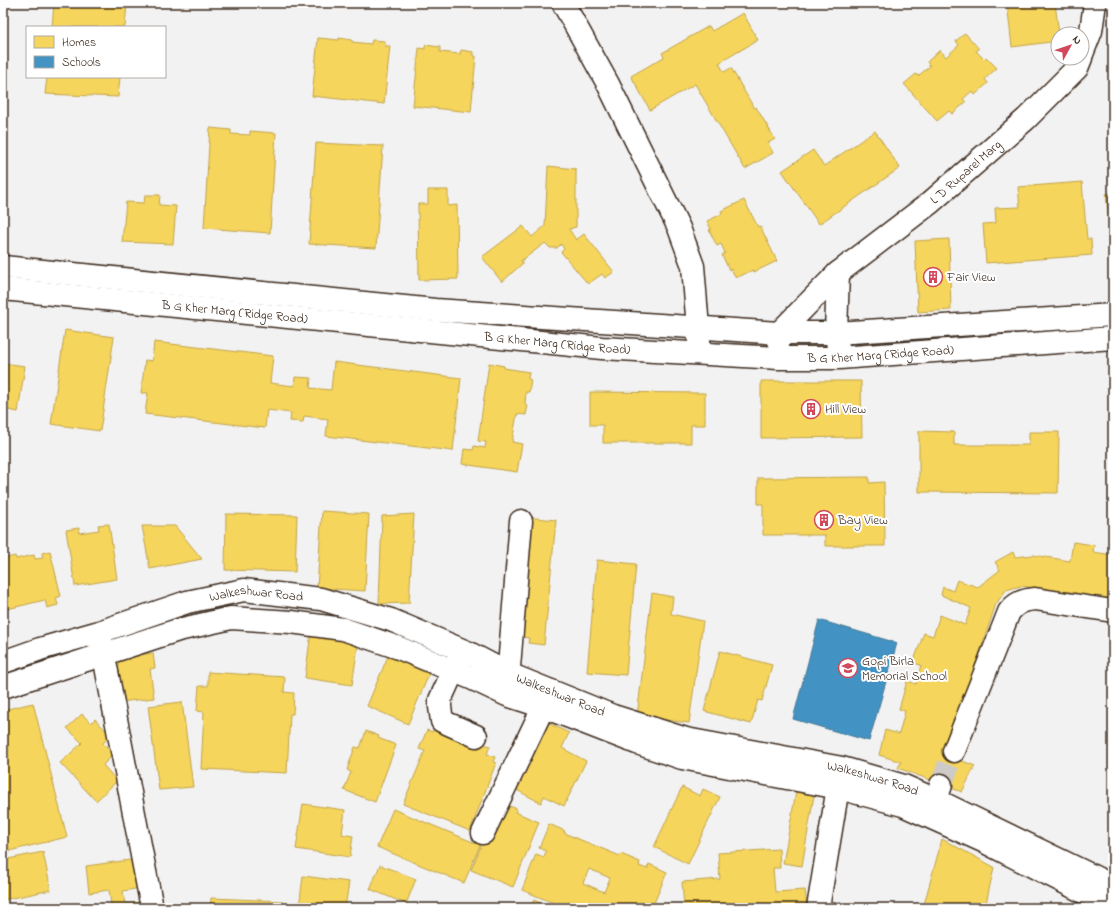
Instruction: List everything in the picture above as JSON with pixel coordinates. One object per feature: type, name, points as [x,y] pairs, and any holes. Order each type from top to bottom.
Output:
[{"type":"street","points":[[563,3],[608,84],[679,228],[693,266],[700,354]]},
{"type":"street","points":[[1090,34],[1095,3]]},
{"type":"street","name":"L D Ruparel Marg","points":[[779,333],[838,273],[930,203],[1026,119],[1078,66]]},
{"type":"street","name":"B G Kher Marg (Ridge Road)","points":[[3,267],[435,310],[779,333],[836,333],[1113,315]]},
{"type":"street","points":[[838,273],[836,333],[839,358]]},
{"type":"street","name":"B G Kher Marg (Ridge Road)","points":[[3,289],[594,348],[779,358],[839,358],[1113,338]]},
{"type":"street","points":[[779,333],[779,358]]},
{"type":"street","points":[[507,695],[521,521]]},
{"type":"street","name":"Walkeshwar Road","points":[[3,662],[40,649],[99,632],[186,602],[244,590],[321,600],[391,620],[462,651],[509,674],[548,699]]},
{"type":"street","points":[[954,751],[1009,612],[1013,607],[1026,599],[1035,599],[1113,611]]},
{"type":"street","name":"Walkeshwar Road","points":[[3,687],[178,630],[231,618],[291,622],[343,628],[399,648],[507,695],[548,699],[613,716],[684,748],[840,778],[904,786],[936,800],[986,833],[1111,896]]},
{"type":"street","points":[[99,632],[152,908]]},
{"type":"street","points":[[462,651],[440,700],[442,721],[476,736]]},
{"type":"street","points":[[483,833],[548,699]]},
{"type":"street","points":[[818,908],[840,778]]},
{"type":"building: Homes","points":[[54,3],[127,3],[125,26],[52,26]]},
{"type":"building: Homes","points":[[1007,3],[1055,3],[1058,26],[1050,26],[1050,42],[1012,47]]},
{"type":"building: Homes","points":[[743,13],[758,40],[719,63],[724,72],[731,68],[754,108],[756,107],[775,139],[768,143],[773,153],[745,169],[695,84],[650,110],[631,76],[664,57],[662,53],[709,26],[712,31]]},
{"type":"building: Homes","points":[[965,33],[979,49],[976,51],[984,59],[986,57],[997,68],[985,79],[988,83],[975,95],[972,91],[963,99],[966,102],[952,114],[949,111],[937,121],[904,84],[916,74],[918,76],[930,66],[927,62],[940,50],[946,57],[959,45],[956,41]]},
{"type":"building: Homes","points":[[318,38],[339,40],[339,38],[352,40],[352,42],[371,44],[372,40],[385,41],[385,46],[390,46],[384,104],[312,96]]},
{"type":"building: Homes","points":[[425,45],[440,47],[440,52],[460,54],[461,50],[473,52],[473,56],[476,56],[471,112],[413,106],[419,48],[425,49]]},
{"type":"building: Homes","points":[[47,78],[120,78],[118,97],[45,94]]},
{"type":"building: Homes","points":[[210,128],[231,130],[231,134],[250,135],[250,131],[276,133],[270,233],[204,228]]},
{"type":"building: Homes","points":[[875,131],[900,168],[819,224],[782,171],[813,150],[824,166]]},
{"type":"building: Homes","points":[[316,143],[383,146],[376,248],[309,244]]},
{"type":"building: Homes","points":[[548,166],[576,169],[576,227],[569,229],[576,240],[584,234],[614,272],[605,278],[602,274],[588,284],[561,252],[564,249],[561,244],[557,248],[550,248],[545,243],[521,261],[523,263],[502,282],[482,257],[523,226],[532,237],[545,226]]},
{"type":"building: Homes","points":[[1082,182],[1087,239],[1091,239],[1092,255],[986,263],[983,224],[996,223],[995,208],[1020,207],[1018,187]]},
{"type":"building: Homes","points":[[428,190],[448,190],[448,206],[457,205],[458,279],[419,280],[418,204],[428,204]]},
{"type":"building: Homes","points":[[1113,193],[1113,242],[1111,242],[1106,194]]},
{"type":"building: Homes","points":[[145,195],[160,195],[159,205],[176,206],[173,244],[122,242],[126,202],[144,203]]},
{"type":"building: Homes","points":[[744,200],[758,227],[760,226],[777,261],[754,272],[753,270],[736,278],[731,269],[729,270],[722,255],[725,253],[721,244],[717,246],[709,230],[711,229],[707,221],[722,214],[721,211]]},
{"type":"building: Homes","name":"Fair View","points":[[949,239],[951,310],[918,312],[915,241]]},
{"type":"building: Homes","points":[[65,330],[114,337],[100,431],[51,424]]},
{"type":"building: Homes","points":[[154,342],[273,356],[270,383],[294,386],[295,377],[311,378],[310,388],[331,390],[334,362],[461,378],[453,451],[326,436],[328,419],[304,416],[303,422],[290,421],[291,413],[267,410],[265,428],[145,414],[148,393],[141,393],[145,360],[152,361]]},
{"type":"building: Homes","points":[[3,363],[25,366],[18,412],[3,409]]},
{"type":"building: Homes","points":[[489,363],[504,366],[504,368],[529,372],[528,379],[531,380],[529,392],[526,392],[525,404],[528,405],[526,415],[517,414],[512,442],[522,444],[517,472],[462,464],[464,449],[473,450],[474,446],[485,448],[486,442],[478,441]]},
{"type":"building: Homes","name":"Hill View","points":[[761,381],[861,381],[862,437],[761,438]]},
{"type":"building: Homes","points":[[590,392],[705,393],[705,425],[691,425],[691,443],[603,443],[603,425],[590,425]]},
{"type":"building: Homes","name":"Bay View","points":[[919,431],[954,432],[954,445],[1029,445],[1029,432],[1059,432],[1058,493],[919,492]]},
{"type":"building: Homes","name":"Bay View","points":[[869,477],[869,483],[884,482],[885,546],[825,546],[825,535],[763,535],[763,504],[758,504],[758,478]]},
{"type":"building: Homes","points":[[322,511],[369,514],[365,591],[317,588]]},
{"type":"building: Homes","points":[[226,514],[297,515],[295,572],[225,570]]},
{"type":"building: Homes","points":[[414,514],[409,603],[379,604],[382,516]]},
{"type":"building: Homes","points":[[526,517],[556,520],[544,645],[528,643],[529,638],[515,636]]},
{"type":"building: Homes","points":[[109,524],[117,579],[75,586],[66,530],[79,528],[79,533],[99,530],[98,525]]},
{"type":"building: Homes","points":[[142,526],[175,526],[202,559],[150,569]]},
{"type":"building: Homes","points":[[1073,542],[1094,545],[1093,552],[1113,555],[1113,600],[1021,586],[1006,590],[996,604],[945,754],[975,766],[962,792],[898,768],[901,762],[879,755],[885,730],[899,734],[905,711],[899,709],[907,681],[916,684],[921,665],[913,663],[924,633],[933,636],[940,615],[965,625],[971,608],[941,595],[943,587],[953,591],[957,580],[978,587],[1000,570],[995,562],[1013,552],[1015,557],[1033,555],[1070,561]]},
{"type":"building: Homes","points":[[50,551],[61,596],[56,598],[58,605],[47,608],[45,600],[3,610],[3,559],[15,556],[16,559],[34,555],[35,559],[43,558],[42,553]]},
{"type":"building: Homes","points":[[597,560],[636,564],[626,675],[587,672]]},
{"type":"building: Homes","points":[[652,593],[673,597],[671,614],[703,621],[689,723],[637,716]]},
{"type":"building: Homes","points":[[311,632],[359,639],[352,685],[305,678]]},
{"type":"building: Homes","points":[[720,651],[772,665],[762,701],[758,700],[751,724],[704,711]]},
{"type":"building: Homes","points":[[153,653],[155,668],[150,669],[154,698],[120,702],[114,658]]},
{"type":"building: Homes","points":[[388,656],[429,674],[408,724],[367,706]]},
{"type":"building: Homes","points":[[208,672],[285,677],[284,692],[294,693],[293,714],[290,714],[287,773],[201,769],[204,712],[197,711],[199,686],[208,686]]},
{"type":"building: Homes","points":[[182,702],[193,787],[159,790],[148,706]]},
{"type":"building: Homes","points":[[33,703],[67,837],[9,851],[3,827],[3,710]]},
{"type":"building: Homes","points":[[82,714],[91,723],[95,719],[111,736],[103,743],[114,754],[103,765],[117,781],[96,801],[60,763],[82,743],[67,728]]},
{"type":"building: Homes","points":[[544,721],[569,733],[562,748],[586,761],[564,806],[544,796],[541,803],[511,787]]},
{"type":"building: Homes","points":[[448,729],[490,746],[487,754],[495,757],[493,762],[496,763],[470,831],[403,804],[425,751],[419,749],[427,730],[432,732],[433,730],[446,735]]},
{"type":"building: Homes","points":[[366,731],[379,736],[378,738],[396,745],[375,802],[344,790],[351,772],[347,770],[355,747],[360,748]]},
{"type":"building: Homes","points":[[682,787],[700,796],[703,789],[720,797],[688,864],[654,847]]},
{"type":"building: Homes","points":[[796,792],[814,795],[802,866],[783,863]]},
{"type":"building: Homes","points":[[499,802],[517,809],[515,812],[539,822],[513,887],[471,870]]},
{"type":"building: Homes","points":[[303,804],[345,810],[342,834],[353,836],[350,857],[296,849]]},
{"type":"building: Homes","points":[[393,809],[480,845],[464,883],[377,847]]},
{"type":"building: Homes","points":[[549,824],[565,831],[564,833],[620,856],[621,854],[640,862],[639,866],[647,869],[649,864],[667,872],[652,908],[566,908],[522,890],[536,854],[544,857],[546,851],[539,848]],"holes":[[[589,869],[610,878],[604,892],[583,883]]]},
{"type":"building: Homes","points":[[942,839],[994,867],[985,908],[923,908]]},
{"type":"building: Homes","points":[[779,849],[780,868],[773,868],[775,892],[805,890],[807,908],[747,908],[747,905],[716,905],[716,908],[684,908],[682,882],[720,879],[718,853]]},
{"type":"building: Homes","points":[[43,852],[51,890],[3,900],[3,860]]},
{"type":"building: Homes","points":[[137,859],[141,888],[123,891],[125,904],[143,902],[144,908],[91,908],[111,905],[109,890],[89,893],[86,866]]},
{"type":"building: Homes","points":[[380,865],[416,879],[406,904],[370,889]]},
{"type":"building: Homes","points":[[303,876],[349,882],[345,908],[299,908]]},
{"type":"building: Homes","points":[[211,898],[282,901],[282,908],[210,908]]},
{"type":"building: Homes","points":[[534,900],[551,908],[530,908]]},
{"type":"building: Schools","name":"Gopi Birla Memorial School","points":[[819,620],[897,643],[869,741],[793,719]]},
{"type":"tunnel","points":[[941,785],[954,751]]},
{"type":"place","name":"Fair View","points":[[933,277]]},
{"type":"place","name":"Hill View","points":[[811,409]]},
{"type":"place","name":"Bay View","points":[[824,520]]},
{"type":"place","name":"Gopi Birla Memorial School","points":[[848,668]]}]
